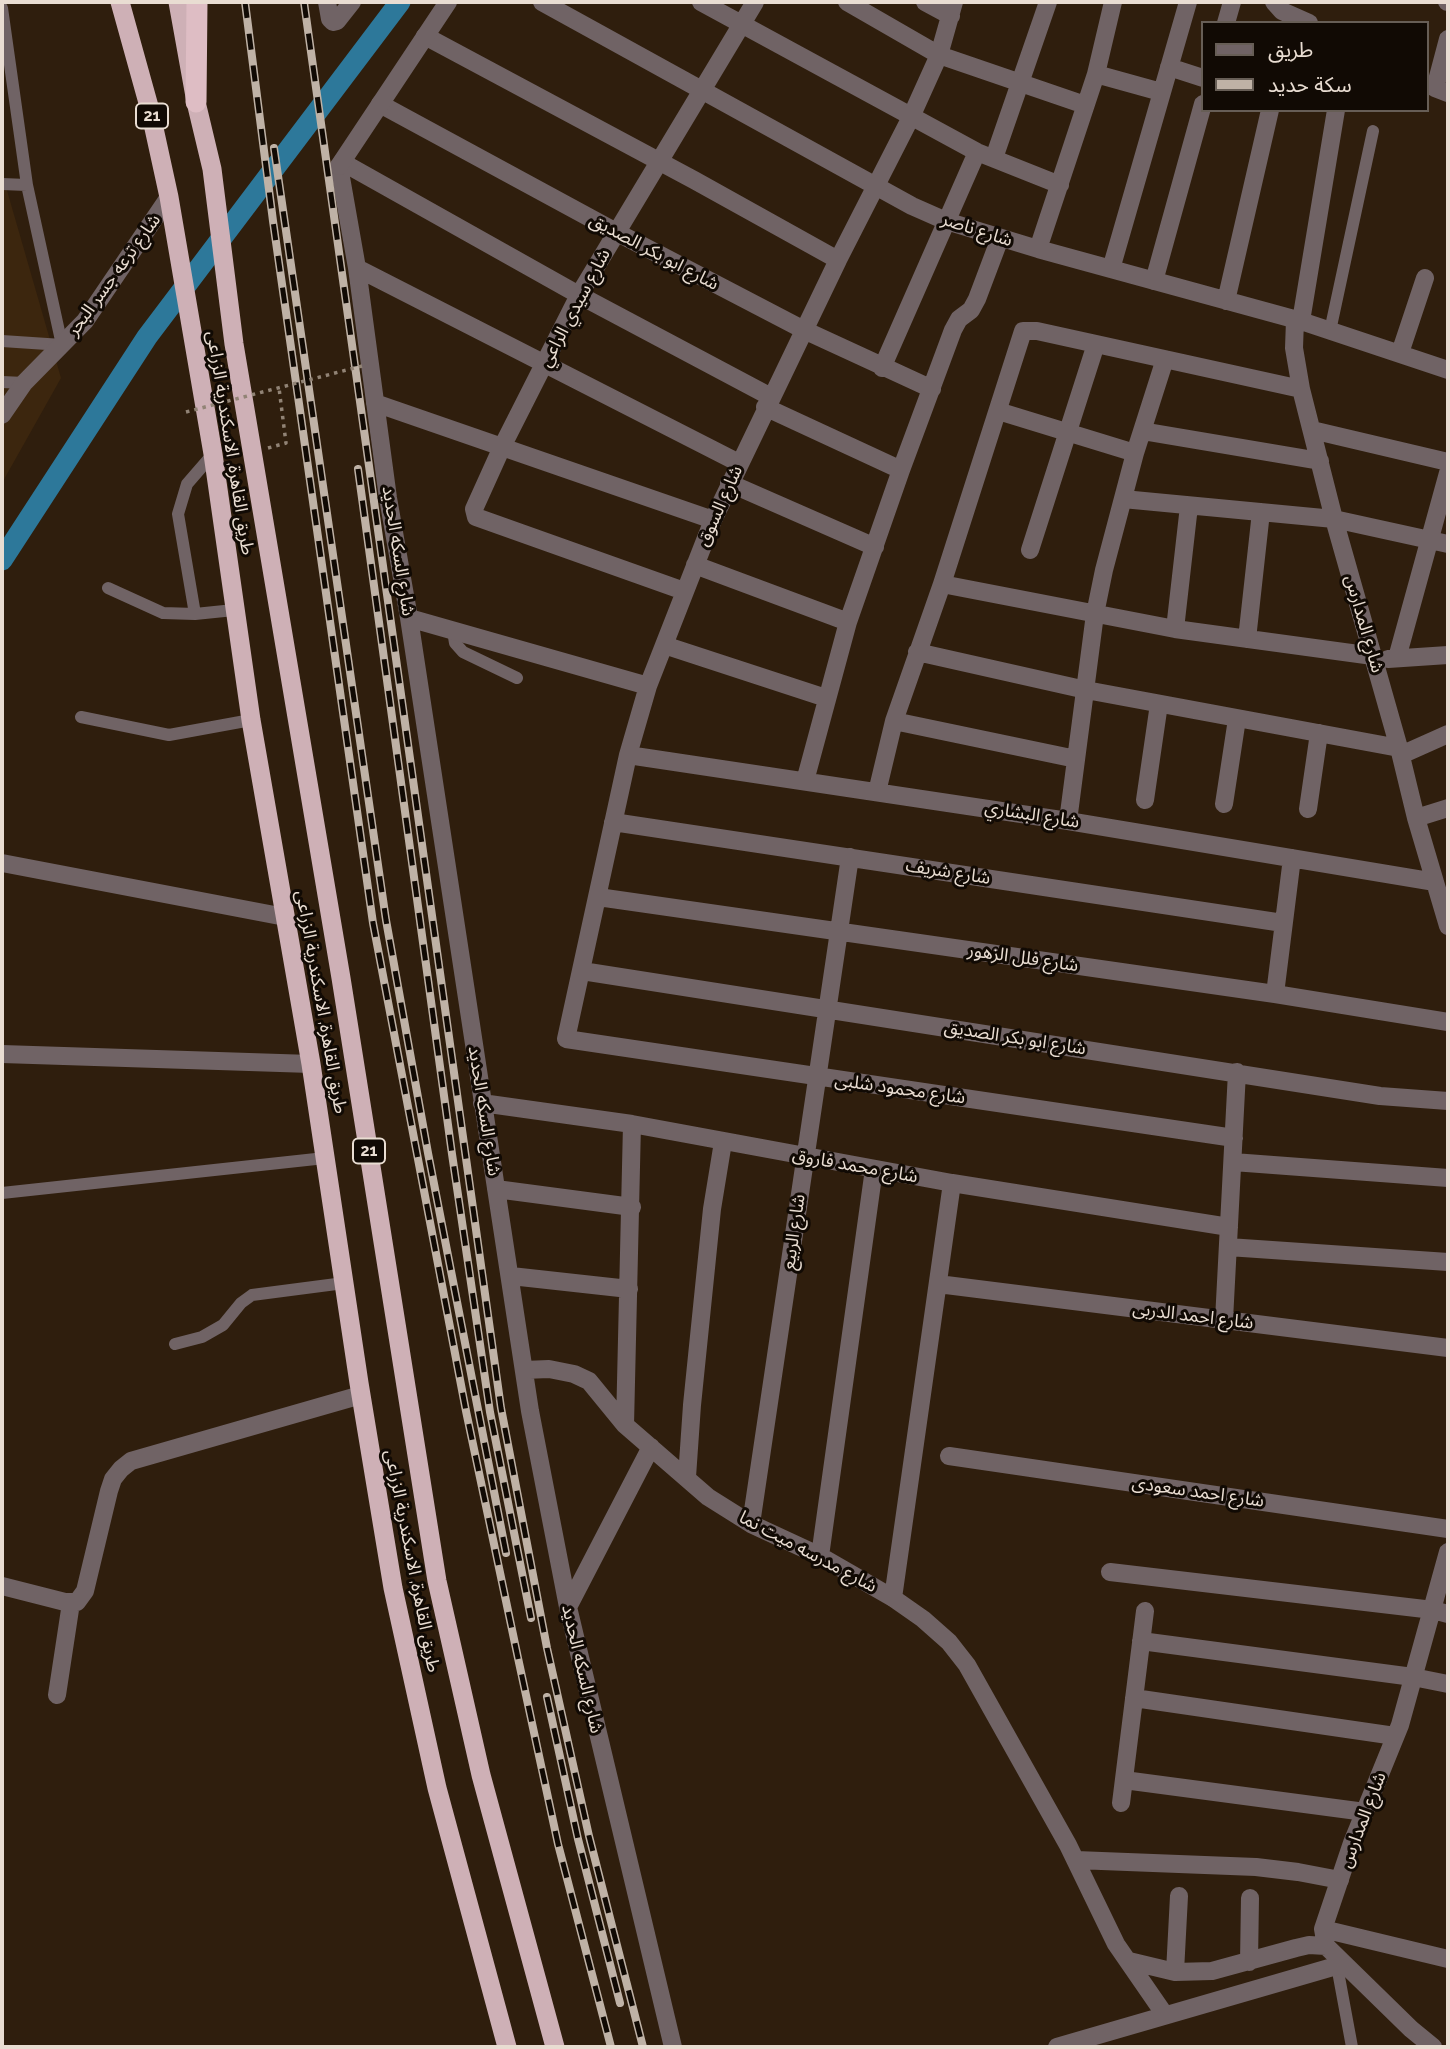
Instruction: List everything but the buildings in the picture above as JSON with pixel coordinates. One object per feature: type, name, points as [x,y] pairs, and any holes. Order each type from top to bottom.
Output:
[{"type":"highway","name":"طريق القاهرة, الاسكندرية الزراعى","points":[[120,2],[150,110],[169,197],[213,454],[233,610],[251,720],[312,1064],[361,1395],[393,1588],[437,1788],[507,2047]]},
{"type":"highway","name":"طريق القاهرة, الاسكندرية الزراعى","points":[[178,2],[196,102],[212,169],[234,344],[341,978],[437,1581],[481,1775],[555,2047]]},
{"type":"highway","points":[[196,102],[197,2]]},
{"type":"street","points":[[327,2],[333,22],[338,21],[352,2]]},
{"type":"street","points":[[448,2],[340,164],[768,402],[901,470]]},
{"type":"street","name":"شارع ناصر","points":[[542,2],[912,206],[946,220],[1000,238],[1298,320],[1448,370]]},
{"type":"street","points":[[701,2],[911,117],[986,155],[1060,185]]},
{"type":"street","name":"شارع سيدي الراعي","points":[[684,591],[476,517],[473,513],[502,447],[579,295],[755,2]]},
{"type":"street","points":[[847,2],[939,55],[1085,105]]},
{"type":"street","points":[[925,2],[953,9]]},
{"type":"street","points":[[882,368],[946,220],[986,155],[1021,84],[1048,2]]},
{"type":"street","points":[[1038,248],[1096,75],[1113,2]]},
{"type":"street","points":[[1111,269],[1188,2]]},
{"type":"street","points":[[1226,21],[1231,2]]},
{"type":"street","points":[[1274,2],[1282,11],[1298,20]]},
{"type":"street","name":"شارع السوق","points":[[566,1038],[628,755],[648,686],[729,483],[911,117],[939,55],[953,9]]},
{"type":"street","points":[[425,36],[838,260]]},
{"type":"street","points":[[1437,83],[1448,39]]},
{"type":"street","points":[[1169,67],[1202,78]]},
{"type":"street","points":[[1096,75],[1161,92]]},
{"type":"street","name":"شارع ابو بكر الصديق","points":[[380,104],[803,330],[932,389]]},
{"type":"street","points":[[1154,281],[1202,108]]},
{"type":"street","points":[[1226,301],[1270,112]]},
{"type":"street","name":"شارع المدارس","points":[[1336,112],[1294,348],[1301,389],[1334,519],[1400,751],[1416,818],[1441,888],[1448,926]]},
{"type":"street","name":"شارع السكه الحديد","points":[[340,164],[524,1370],[568,1607],[673,2047]]},
{"type":"street","name":"شارع ترعه جسر البحر","points":[[2,415],[24,383],[85,321],[169,197]]},
{"type":"street","points":[[805,780],[848,622],[901,470],[953,330],[959,318],[971,310],[977,299],[1000,238]]},
{"type":"street","points":[[357,268],[739,463]]},
{"type":"street","points":[[1399,353],[1425,278]]},
{"type":"street","points":[[877,792],[894,721],[942,584],[1023,331],[1037,331],[1301,389]]},
{"type":"street","points":[[1030,550],[1096,344]]},
{"type":"street","points":[[1068,821],[1095,614],[1135,453],[1165,359]]},
{"type":"street","points":[[375,403],[713,520]]},
{"type":"street","points":[[998,411],[1135,453]]},
{"type":"street","points":[[1312,430],[1448,462]]},
{"type":"street","points":[[1142,431],[1320,461]]},
{"type":"street","points":[[1397,658],[1448,473]]},
{"type":"street","points":[[729,483],[875,547]]},
{"type":"street","points":[[1123,499],[1334,519],[1448,544]]},
{"type":"street","points":[[1175,629],[1189,506]]},
{"type":"street","points":[[1247,639],[1261,512]]},
{"type":"street","points":[[695,565],[848,622]]},
{"type":"street","points":[[942,584],[1175,629],[1373,658],[1448,655]]},
{"type":"street","points":[[409,618],[648,686]]},
{"type":"street","points":[[664,645],[826,698]]},
{"type":"street","points":[[917,652],[1086,690],[1319,733],[1400,751],[1448,734]]},
{"type":"street","points":[[1144,800],[1159,704]]},
{"type":"street","points":[[1224,804],[1237,719]]},
{"type":"street","points":[[894,721],[1076,759]]},
{"type":"street","points":[[1308,809],[1319,733]]},
{"type":"street","name":"شارع البشاري","points":[[628,755],[1068,821],[1292,858],[1441,888]]},
{"type":"street","points":[[1416,818],[1448,808]]},
{"type":"street","name":"شارع شريف","points":[[613,822],[1283,923]]},
{"type":"street","name":"شارع الربيع","points":[[751,1524],[850,857]]},
{"type":"street","points":[[1275,994],[1292,858]]},
{"type":"street","points":[[2,863],[285,917]]},
{"type":"street","name":"شارع فلل الزهور","points":[[598,897],[1275,994],[1448,1022]]},
{"type":"street","name":"شارع ابو بكر الصديق","points":[[582,971],[1380,1096],[1448,1101]]},
{"type":"street","name":"شارع محمود شلبى","points":[[566,1038],[1234,1138]]},
{"type":"street","points":[[2,1054],[312,1064]]},
{"type":"street","points":[[1224,1320],[1237,1072]]},
{"type":"street","name":"شارع محمد فاروق","points":[[482,1103],[632,1124],[952,1183],[1229,1227]]},
{"type":"street","points":[[625,1425],[632,1124]]},
{"type":"street","points":[[687,1477],[712,1209],[723,1142]]},
{"type":"street","points":[[1233,1162],[1448,1178]]},
{"type":"street","points":[[820,1556],[874,1169]]},
{"type":"street","points":[[893,1598],[952,1183]]},
{"type":"street","points":[[496,1189],[632,1207]]},
{"type":"street","points":[[1228,1247],[1448,1262]]},
{"type":"street","points":[[511,1276],[629,1289]]},
{"type":"street","name":"شارع احمد الدربى","points":[[938,1284],[1448,1348]]},
{"type":"street","name":"شارع مدرسه ميت نما","points":[[524,1370],[549,1369],[574,1374],[589,1381],[625,1425],[708,1497],[751,1524],[820,1556],[893,1598],[949,1642],[967,1665],[1076,1860],[1116,1944],[1165,2015]]},
{"type":"street","points":[[2,1586],[71,1603],[77,1602],[85,1591],[113,1479],[131,1461],[361,1395]]},
{"type":"street","points":[[568,1607],[651,1447]]},
{"type":"street","name":"شارع احمد سعودى","points":[[949,1456],[1448,1529]]},
{"type":"street","name":"شارع المدارس","points":[[1324,1938],[1340,1880],[1395,1736],[1413,1676],[1441,1612],[1448,1552]]},
{"type":"street","points":[[1110,1572],[1441,1612]]},
{"type":"street","points":[[57,1695],[71,1603]]},
{"type":"street","points":[[1121,1803],[1145,1611]]},
{"type":"street","points":[[1142,1641],[1413,1676],[1448,1684]]},
{"type":"street","points":[[1135,1698],[1395,1736]]},
{"type":"street","points":[[1124,1780],[1365,1812]]},
{"type":"street","points":[[1076,1860],[1256,1867],[1340,1880]]},
{"type":"street","points":[[1175,1972],[1179,1896]]},
{"type":"street","points":[[1249,1962],[1251,1898]]},
{"type":"street","points":[[1129,1961],[1175,1972],[1212,1971],[1309,1945],[1324,1938],[1448,1959]]},
{"type":"street","points":[[1324,1938],[1340,1965],[1433,2047]]},
{"type":"street","points":[[1057,2047],[1340,1965]]},
{"type":"lane","points":[[2,8],[27,185],[62,345],[2,341]]},
{"type":"lane","points":[[1330,331],[1373,131]]},
{"type":"lane","points":[[2,184],[27,185]]},
{"type":"lane","points":[[2,382],[24,383]]},
{"type":"lane","points":[[195,614],[178,514],[187,484],[213,454]]},
{"type":"lane","points":[[108,588],[155,611],[171,614],[233,610]]},
{"type":"lane","points":[[453,631],[455,643],[463,652],[517,678]]},
{"type":"lane","points":[[81,717],[169,735],[251,720]]},
{"type":"lane","points":[[2,1194],[325,1158]]},
{"type":"lane","points":[[175,1344],[214,1331],[252,1295],[344,1283]]},
{"type":"lane","points":[[1340,1965],[1352,2047]]},
{"type":"path","points":[[186,412],[362,366]]},
{"type":"path","points":[[279,388],[286,443]]},
{"type":"shaded area","points":[[2,157],[4,180],[61,378],[2,483]]},
{"type":"waterway","points":[[2,560],[147,337],[400,2]]},
{"type":"railway","points":[[245,2],[273,221],[373,923],[466,1411],[518,1658],[558,1844],[611,2047]]},
{"type":"railway","points":[[304,2],[501,1408],[547,1648],[589,1836],[643,2047]]},
{"type":"railway","points":[[274,148],[386,920],[428,1153],[506,1553]]},
{"type":"railway","points":[[358,469],[490,1412],[531,1618]]},
{"type":"railway","points":[[547,1697],[578,1839],[620,2003]]}]
